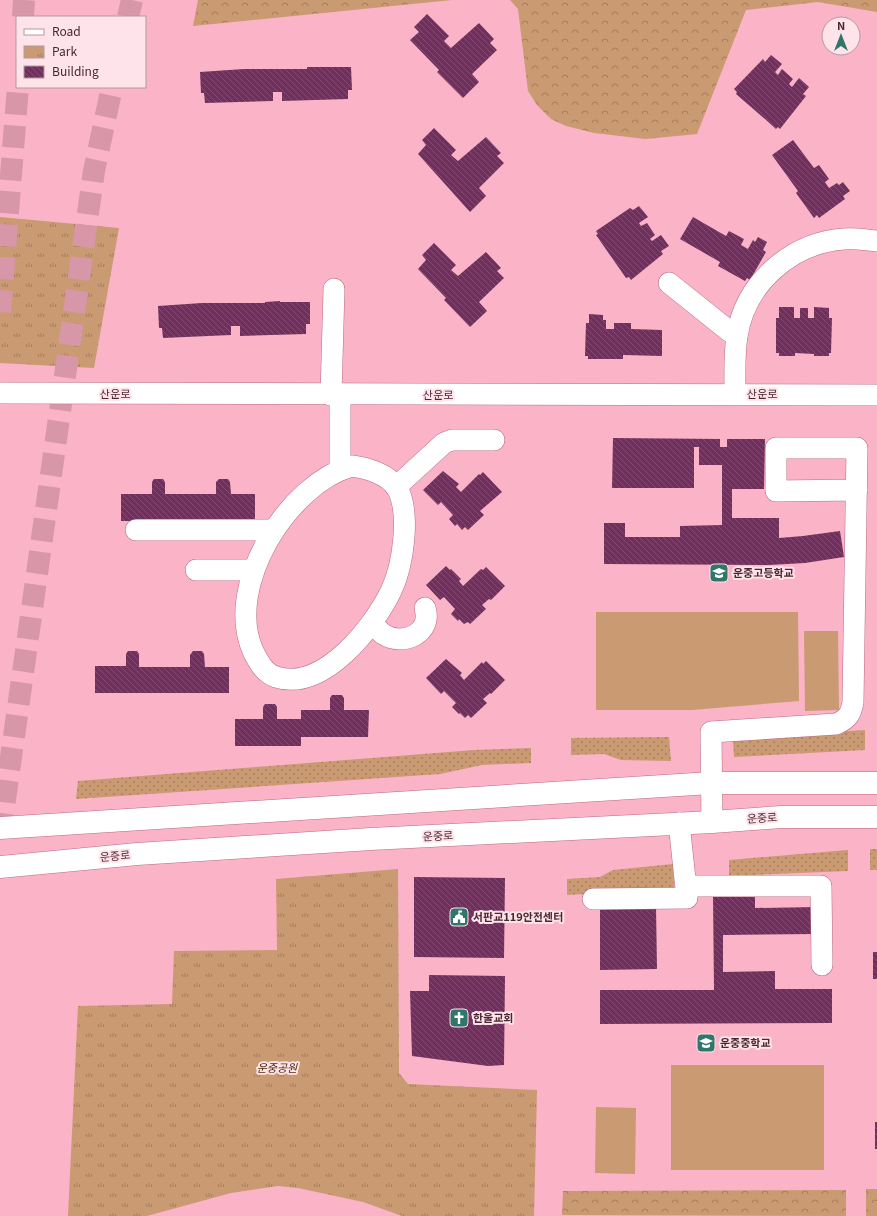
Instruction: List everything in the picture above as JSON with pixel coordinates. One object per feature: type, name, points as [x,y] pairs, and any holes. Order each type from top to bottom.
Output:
[{"type":"main road","points":[[0,828],[711,783],[877,783]]},
{"type":"main road","name":"운중로","points":[[0,866],[137,854],[371,839],[712,822],[781,817],[877,817]]},
{"type":"street","points":[[735,394],[737,335],[742,317],[757,288],[780,263],[810,247],[828,242],[843,239],[877,241]]},
{"type":"street","points":[[669,283],[729,331],[737,335]]},
{"type":"street","points":[[334,289],[335,395],[340,470]]},
{"type":"street","name":"산운로","points":[[0,393],[335,395],[877,395]]},
{"type":"street","points":[[396,487],[444,443],[452,440],[494,440]]},
{"type":"street","points":[[352,466],[363,468],[387,478],[396,487],[402,501],[404,518],[401,557],[392,590],[372,623],[334,662],[318,673],[302,679],[287,680],[273,676],[263,668],[256,657],[247,630],[247,602],[254,570],[274,530],[291,509],[309,491],[321,481],[340,470],[352,466]]},
{"type":"street","points":[[712,822],[711,732],[836,724],[845,720],[851,713],[853,702],[857,490]]},
{"type":"street","points":[[136,530],[274,530]]},
{"type":"street","points":[[196,570],[254,570]]},
{"type":"street","points":[[372,623],[382,634],[394,638],[408,639],[417,635],[425,626],[427,615],[425,608]]},
{"type":"street","points":[[593,899],[687,898],[687,886],[679,823]]},
{"type":"street","points":[[687,886],[820,886],[822,965]]},
{"type":"green space","points":[[198,0],[452,0],[193,26]]},
{"type":"green space","points":[[510,0],[877,0],[877,12],[818,2],[746,10],[697,134],[646,139],[594,133],[566,126],[551,119],[537,105],[528,91],[518,9]]},
{"type":"green space","points":[[0,217],[119,228],[94,368],[0,363]]},
{"type":"green space","points":[[596,612],[798,612],[799,701],[692,710],[596,710]]},
{"type":"green space","points":[[804,631],[838,631],[839,710],[805,711]]},
{"type":"green space","points":[[865,730],[865,750],[734,757],[733,738]]},
{"type":"green space","points":[[669,737],[671,761],[621,760],[604,754],[571,755],[571,738]]},
{"type":"green space","points":[[531,748],[531,763],[482,765],[440,774],[76,799],[78,781],[474,750]]},
{"type":"green space","points":[[870,849],[877,849],[877,870],[870,870]]},
{"type":"green space","points":[[848,850],[848,871],[729,876],[729,860]]},
{"type":"green space","points":[[673,864],[674,889],[567,895],[567,879],[600,877],[613,870]]},
{"type":"green space","name":"운중공원","points":[[398,869],[399,1073],[408,1084],[537,1090],[534,1216],[402,1216],[363,1202],[298,1188],[278,1186],[231,1193],[147,1216],[68,1216],[78,1006],[172,1004],[174,951],[277,950],[276,879]]},
{"type":"green space","points":[[671,1065],[824,1065],[824,1170],[671,1170]]},
{"type":"green space","points":[[596,1107],[636,1108],[635,1174],[595,1173]]},
{"type":"green space","points":[[866,1189],[877,1189],[877,1216],[866,1216]]},
{"type":"green space","points":[[846,1190],[846,1216],[562,1215],[563,1191]]},
{"type":"building","points":[[427,14],[449,36],[444,41],[451,48],[479,23],[494,39],[490,43],[497,50],[472,74],[479,82],[463,98],[437,72],[439,70],[410,40],[419,32],[414,27]]},
{"type":"building","points":[[771,55],[782,64],[775,72],[778,75],[782,69],[793,79],[789,84],[792,87],[799,78],[809,87],[803,94],[806,96],[780,129],[778,127],[776,129],[736,94],[737,92],[734,89],[763,59],[765,62]]},
{"type":"building","points":[[307,67],[351,67],[352,90],[348,90],[348,99],[282,101],[282,92],[273,92],[273,101],[205,103],[204,93],[201,93],[200,72],[244,69],[307,69]]},
{"type":"building","points":[[434,128],[456,150],[451,155],[458,161],[486,137],[501,153],[497,156],[504,163],[479,188],[486,196],[470,212],[418,154],[426,145],[422,140]]},
{"type":"building","points":[[793,140],[814,168],[819,165],[829,179],[825,182],[829,188],[837,183],[839,185],[843,182],[850,191],[843,196],[845,199],[819,218],[817,215],[814,218],[796,193],[798,191],[772,155]]},
{"type":"building","points":[[639,206],[648,217],[639,223],[641,226],[647,223],[655,235],[650,239],[652,241],[661,235],[669,246],[661,251],[663,254],[631,280],[629,277],[626,278],[596,235],[598,234],[596,231],[630,208],[633,210]]},
{"type":"building","points":[[693,217],[726,236],[729,231],[744,239],[741,245],[748,249],[753,240],[755,242],[758,237],[767,242],[763,250],[766,252],[750,280],[747,278],[745,281],[718,266],[720,262],[680,239]]},
{"type":"building","points":[[434,243],[456,265],[451,270],[458,276],[486,252],[501,268],[497,271],[504,278],[479,302],[487,311],[470,327],[444,300],[446,298],[418,269],[426,260],[422,255]]},
{"type":"building","points":[[280,301],[310,302],[310,324],[306,324],[306,334],[240,336],[240,326],[231,326],[231,335],[163,338],[162,328],[159,328],[158,306],[202,303],[265,303]]},
{"type":"building","points":[[779,307],[794,307],[794,318],[800,318],[800,308],[808,308],[808,318],[814,318],[814,307],[829,308],[829,318],[832,318],[831,353],[829,353],[829,356],[814,356],[814,354],[795,353],[795,356],[779,356],[779,353],[776,353],[776,318],[779,318]]},
{"type":"building","points":[[589,314],[603,315],[603,320],[606,320],[606,329],[614,329],[614,323],[631,323],[631,329],[662,330],[662,356],[623,355],[623,359],[588,359],[588,356],[585,356],[586,323],[589,323]]},
{"type":"building","points":[[613,438],[720,439],[720,447],[727,447],[727,439],[765,439],[764,489],[732,489],[732,518],[779,518],[779,538],[840,531],[844,557],[805,563],[769,565],[604,564],[604,523],[625,523],[625,537],[680,537],[680,526],[722,525],[722,465],[699,465],[699,447],[694,447],[694,488],[612,488]]},
{"type":"building","points":[[443,471],[459,484],[456,487],[461,492],[479,474],[480,475],[483,472],[502,492],[480,511],[484,515],[468,530],[465,527],[462,530],[457,524],[455,526],[449,519],[453,515],[441,502],[438,505],[423,490]]},
{"type":"building","points":[[154,479],[163,479],[165,482],[165,494],[216,494],[216,482],[219,479],[228,479],[230,482],[231,494],[255,494],[255,521],[121,521],[121,494],[152,494],[152,482]]},
{"type":"building","points":[[446,566],[461,579],[459,581],[463,586],[481,569],[483,570],[486,567],[505,586],[491,600],[489,599],[482,605],[486,609],[470,624],[468,622],[464,624],[459,619],[458,621],[451,614],[455,609],[444,597],[440,600],[426,585]]},
{"type":"building","points":[[128,651],[137,651],[139,654],[139,667],[190,667],[190,655],[193,651],[202,651],[204,654],[205,667],[229,667],[229,693],[95,693],[95,666],[126,666],[126,654]]},
{"type":"building","points":[[446,659],[462,673],[460,675],[464,680],[482,662],[483,664],[486,661],[505,680],[491,694],[490,693],[483,699],[487,703],[471,718],[468,715],[465,718],[460,713],[459,714],[452,707],[456,703],[444,691],[441,694],[426,678]]},
{"type":"building","points":[[332,695],[342,695],[344,698],[344,710],[369,710],[368,737],[301,737],[301,746],[235,746],[235,719],[263,719],[263,707],[265,704],[275,704],[277,707],[277,719],[301,719],[301,710],[330,710],[330,698]]},
{"type":"building","name":"서판교119안전센터","points":[[414,877],[505,878],[504,958],[414,957]]},
{"type":"building","points":[[755,893],[755,908],[816,907],[816,934],[723,935],[723,972],[775,971],[775,989],[832,989],[832,1023],[600,1024],[600,990],[714,990],[713,894]]},
{"type":"building","points":[[656,907],[657,969],[600,970],[600,908]]},
{"type":"building","points":[[873,952],[877,952],[877,979],[873,979]]},
{"type":"building","points":[[429,975],[505,976],[504,1065],[488,1066],[412,1056],[410,991],[429,991]]},
{"type":"building","points":[[875,1122],[877,1122],[877,1149],[875,1149]]},
{"type":"tunnel","points":[[23,16],[24,0]]},
{"type":"tunnel","points":[[128,16],[132,0]]},
{"type":"tunnel","points":[[0,312],[18,88]]},
{"type":"tunnel","points":[[0,835],[94,171],[112,88]]},
{"type":"place","name":"운중고등학교","points":[[719,573]]},
{"type":"place","name":"서판교119안전센터","points":[[459,917]]},
{"type":"place","name":"한울교회","points":[[459,1018]]},
{"type":"place","name":"운중중학교","points":[[706,1043]]}]
